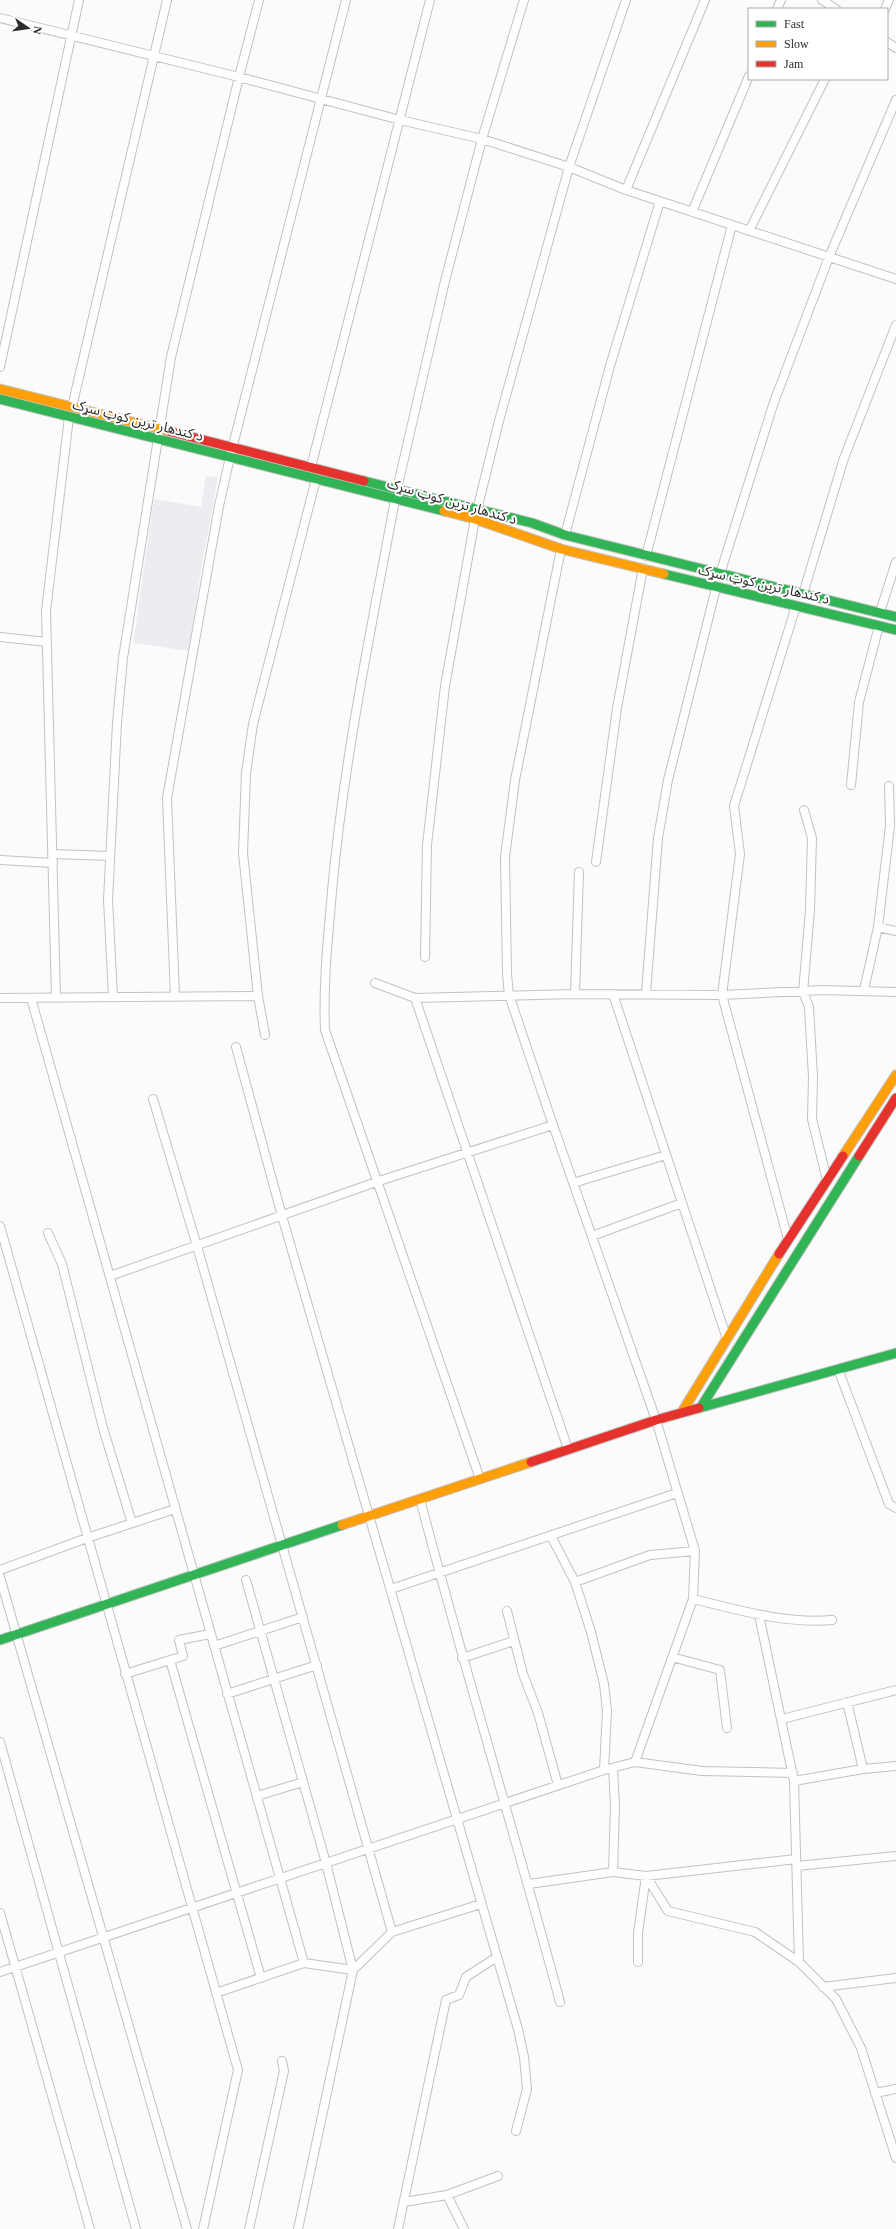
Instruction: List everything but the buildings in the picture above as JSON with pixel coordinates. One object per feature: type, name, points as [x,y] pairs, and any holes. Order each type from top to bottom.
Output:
[{"type":"main road","name":"د کندهار ترين کوټ سړک","points":[[0,389],[397,489],[532,524],[565,535],[646,556],[896,617]]},
{"type":"main road","name":"د کندهار ترين کوټ سړک","points":[[0,399],[475,519],[561,549],[643,568],[716,588],[896,630]]},
{"type":"main road","points":[[561,549],[565,535]]},
{"type":"main road","points":[[682,1412],[788,1239],[896,1075]]},
{"type":"main road","points":[[701,1407],[896,1098]]},
{"type":"main road","points":[[0,1640],[656,1420],[896,1353]]},
{"type":"street","points":[[0,367],[70,36],[79,0]]},
{"type":"street","points":[[72,407],[167,0]]},
{"type":"street","points":[[113,997],[108,900],[116,723],[123,658],[171,357],[259,0]]},
{"type":"street","points":[[175,997],[167,798],[219,506],[230,457],[346,0]]},
{"type":"street","points":[[311,468],[328,394],[430,0]]},
{"type":"street","points":[[397,489],[445,281],[482,139],[524,0]]},
{"type":"street","points":[[477,510],[499,421],[569,167],[626,0]]},
{"type":"street","points":[[626,190],[705,0]]},
{"type":"street","points":[[822,0],[834,8]]},
{"type":"street","points":[[0,18],[239,77],[400,120],[482,139],[569,167],[660,202],[896,279]]},
{"type":"street","points":[[692,212],[748,78]]},
{"type":"street","points":[[749,231],[824,80]]},
{"type":"street","points":[[720,574],[774,402],[829,257],[896,100]]},
{"type":"street","points":[[565,535],[610,366],[660,202]]},
{"type":"street","points":[[646,556],[732,225]]},
{"type":"street","points":[[803,594],[844,458],[896,325]]},
{"type":"street","points":[[56,998],[46,611],[69,417]]},
{"type":"street","points":[[265,1034],[258,996],[243,853],[246,773],[253,724],[316,479]]},
{"type":"street","points":[[395,500],[363,674],[337,831],[324,982],[325,1030],[379,1182],[480,1479]]},
{"type":"street","points":[[425,957],[428,830],[445,686],[475,519]]},
{"type":"street","points":[[561,549],[515,780],[505,857],[506,958],[510,995],[553,1125],[656,1420],[695,1551],[693,1598],[635,1762]]},
{"type":"street","points":[[880,612],[896,562]]},
{"type":"street","points":[[596,862],[617,708],[643,568]]},
{"type":"street","points":[[646,994],[658,838],[668,780],[716,588]]},
{"type":"street","points":[[788,1239],[722,995],[740,854],[734,806],[796,606]]},
{"type":"street","points":[[851,785],[859,702],[879,626]]},
{"type":"street","points":[[0,636],[47,642]]},
{"type":"street","points":[[864,990],[878,927],[890,826],[889,786]]},
{"type":"street","points":[[804,810],[812,838],[810,910],[803,992],[809,1008],[813,1077],[812,1119],[827,1180]]},
{"type":"street","points":[[53,854],[110,856]]},
{"type":"street","points":[[0,860],[53,863]]},
{"type":"street","points":[[575,994],[578,872]]},
{"type":"street","points":[[878,927],[896,931]]},
{"type":"street","points":[[375,983],[416,998],[575,994],[722,995],[864,990],[896,992]]},
{"type":"street","points":[[613,994],[727,1338]]},
{"type":"street","points":[[0,998],[258,996]]},
{"type":"street","points":[[31,998],[304,1963]]},
{"type":"street","points":[[416,998],[568,1449]]},
{"type":"street","points":[[236,1047],[282,1216],[458,1819],[524,2058],[527,2089],[516,2131]]},
{"type":"street","points":[[153,1099],[197,1246],[392,1932]]},
{"type":"street","points":[[110,1276],[379,1182],[553,1125]]},
{"type":"street","points":[[573,1183],[666,1155]]},
{"type":"street","points":[[592,1236],[682,1203]]},
{"type":"street","points":[[0,1226],[13,1268],[105,1605],[238,2070],[202,2229]]},
{"type":"street","points":[[48,1233],[62,1264],[103,1428],[132,1523]]},
{"type":"street","points":[[838,1369],[889,1504],[896,1508]]},
{"type":"street","points":[[391,1589],[677,1493]]},
{"type":"street","points":[[420,1499],[462,1658],[506,1803],[560,2002]]},
{"type":"street","points":[[0,1570],[175,1508]]},
{"type":"street","points":[[551,1536],[575,1582],[591,1632],[604,1684],[607,1711],[604,1770]]},
{"type":"street","points":[[575,1582],[650,1555],[695,1551]]},
{"type":"street","points":[[0,1577],[18,1635],[187,2229]]},
{"type":"street","points":[[246,1580],[326,1863],[353,1970],[298,2229]]},
{"type":"street","points":[[693,1598],[759,1616],[806,1622],[832,1620]]},
{"type":"street","points":[[507,1611],[514,1641],[538,1713],[558,1785]]},
{"type":"street","points":[[214,1646],[303,1616]]},
{"type":"street","points":[[759,1616],[794,1777],[799,1962]]},
{"type":"street","points":[[125,1674],[183,1656],[179,1640],[210,1634]]},
{"type":"street","points":[[462,1658],[514,1641]]},
{"type":"street","points":[[672,1657],[720,1670],[727,1728]]},
{"type":"street","points":[[170,1660],[261,1978]]},
{"type":"street","points":[[227,1694],[316,1665]]},
{"type":"street","points":[[782,1719],[896,1690]]},
{"type":"street","points":[[847,1702],[863,1770]]},
{"type":"street","points":[[0,1742],[136,2229]]},
{"type":"street","points":[[0,1972],[558,1785],[604,1770],[635,1762],[702,1771],[794,1777],[896,1766]]},
{"type":"street","points":[[613,1768],[615,1806],[613,1872]]},
{"type":"street","points":[[257,1796],[303,1782]]},
{"type":"street","points":[[529,1884],[613,1872],[646,1876],[896,1856]]},
{"type":"street","points":[[646,1876],[668,1911],[755,1932],[799,1962],[836,1999],[861,2048],[896,2158]]},
{"type":"street","points":[[638,1962],[638,1933],[646,1876]]},
{"type":"street","points":[[353,1970],[392,1932],[481,1904]]},
{"type":"street","points":[[0,1913],[90,2229]]},
{"type":"street","points":[[398,2229],[446,2000],[459,1995],[466,1977],[497,1957]]},
{"type":"street","points":[[216,1993],[304,1963],[353,1970]]},
{"type":"street","points":[[824,1987],[896,1978]]},
{"type":"street","points":[[249,2229],[284,2072],[282,2062]]},
{"type":"street","points":[[875,2093],[896,2089]]},
{"type":"street","points":[[404,2202],[447,2195],[498,2176]]},
{"type":"street","points":[[447,2195],[464,2229]]},
{"type":"shaded area","points":[[206,476],[218,477],[201,570],[189,651],[133,643],[154,499],[201,507]]},
{"type":"traffic: fast","points":[[0,399],[444,511]]},
{"type":"traffic: fast","points":[[364,481],[532,523],[565,535],[896,617]]},
{"type":"traffic: fast","points":[[664,574],[896,630]]},
{"type":"traffic: fast","points":[[701,1407],[859,1156]]},
{"type":"traffic: fast","points":[[699,1408],[896,1353]]},
{"type":"traffic: fast","points":[[0,1640],[342,1525]]},
{"type":"traffic: slow","points":[[0,389],[168,431]]},
{"type":"traffic: slow","points":[[444,511],[475,519],[561,549],[664,574]]},
{"type":"traffic: slow","points":[[843,1156],[896,1075]]},
{"type":"traffic: slow","points":[[682,1412],[779,1254]]},
{"type":"traffic: slow","points":[[342,1525],[531,1462]]},
{"type":"traffic: jam","points":[[168,431],[364,481]]},
{"type":"traffic: jam","points":[[859,1156],[896,1098]]},
{"type":"traffic: jam","points":[[779,1254],[843,1156]]},
{"type":"traffic: jam","points":[[531,1462],[656,1420],[699,1408]]}]
